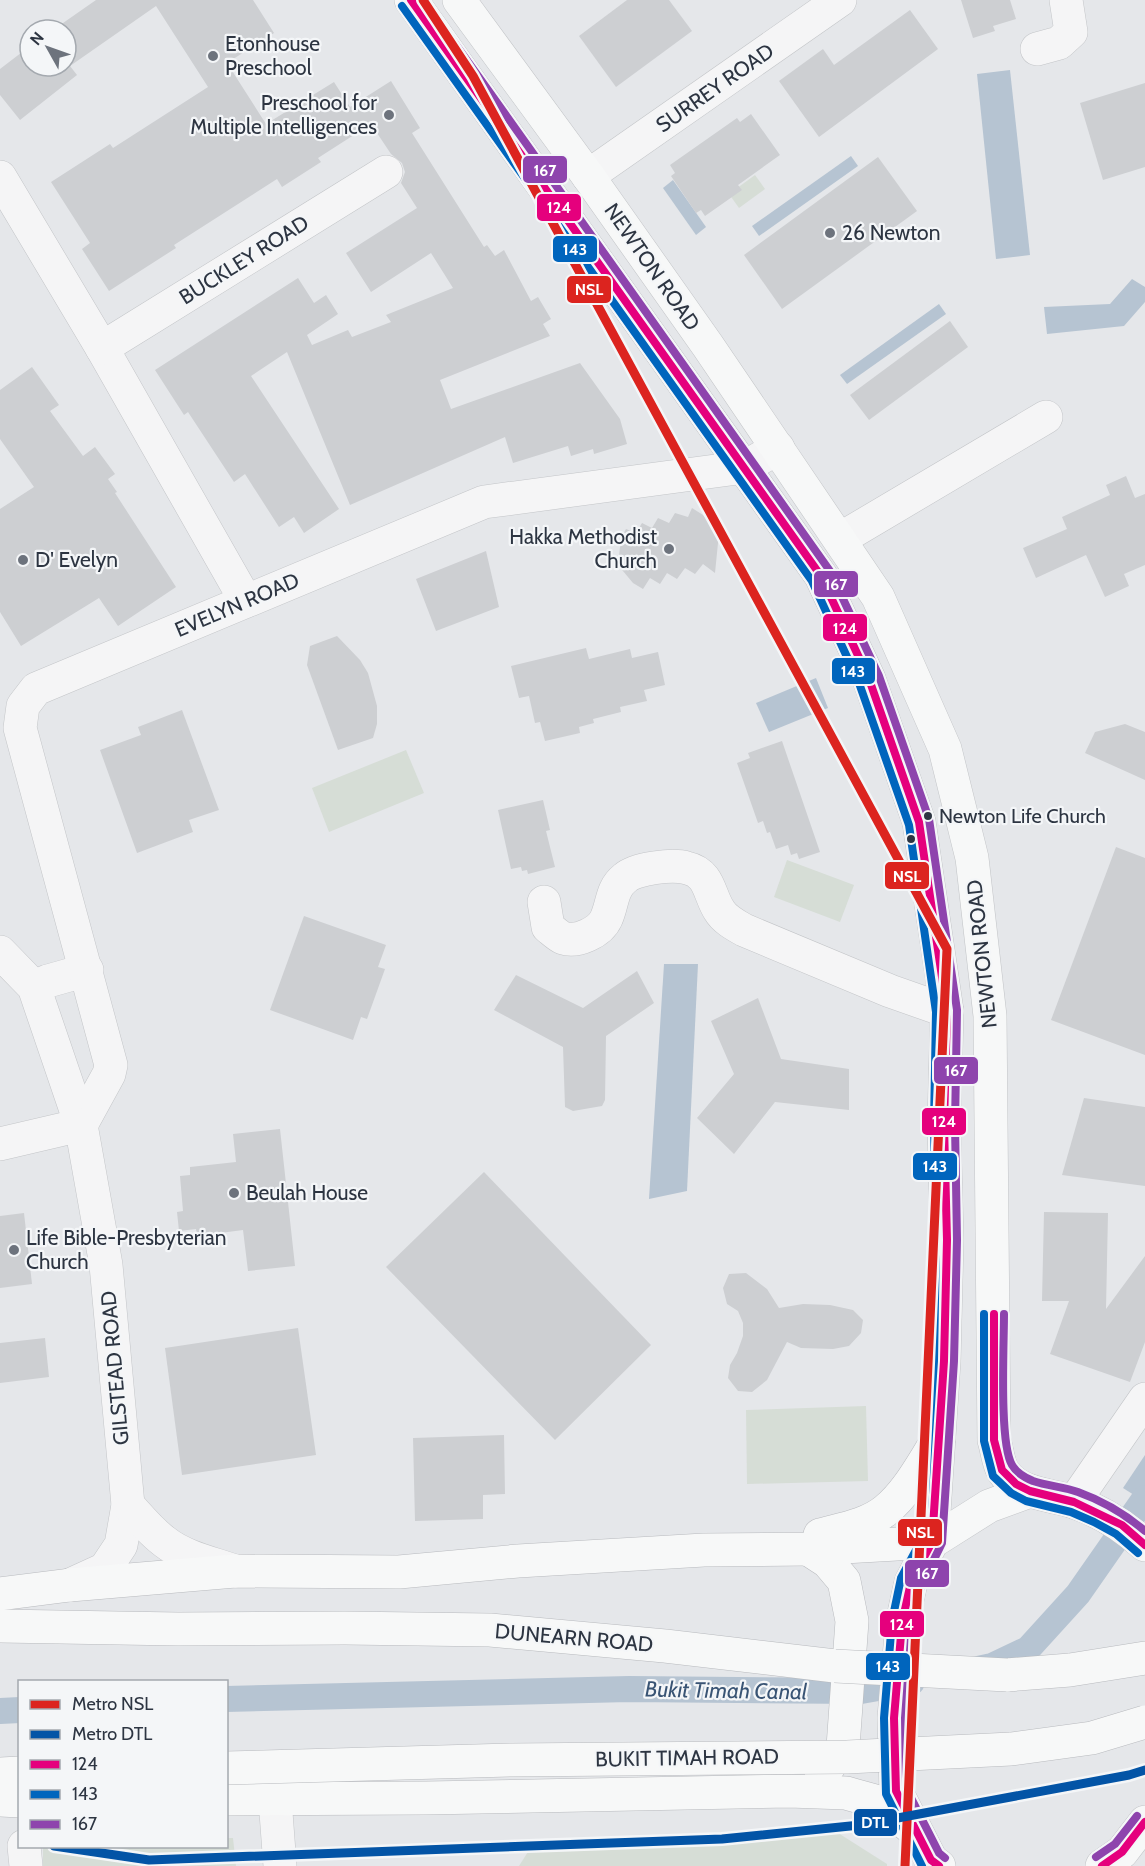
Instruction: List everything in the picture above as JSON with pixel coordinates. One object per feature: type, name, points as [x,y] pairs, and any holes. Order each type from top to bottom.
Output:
[{"type":"main road","name":"NEWTON ROAD","points":[[411,0],[821,576],[870,679],[919,822],[947,1011],[944,1125],[947,1240],[944,1361],[932,1542]]},
{"type":"main road","name":"NEWTON ROAD","points":[[459,0],[708,346],[878,597],[942,743],[972,858],[990,1016],[994,1440],[1002,1470],[1016,1484],[1030,1491]]},
{"type":"main road","points":[[674,367],[687,374],[696,374],[706,366],[709,358],[708,346]]},
{"type":"main road","points":[[800,1549],[809,1538],[859,1525],[885,1511],[905,1490],[939,1438]]},
{"type":"main road","points":[[0,1594],[70,1585],[235,1571],[399,1572],[518,1561],[704,1550],[800,1549],[932,1542],[989,1506],[1030,1491],[1086,1507],[1122,1525],[1144,1543]]},
{"type":"main road","points":[[932,1542],[912,1582],[902,1623],[894,1718],[896,1791],[931,1860],[939,1866]]},
{"type":"main road","points":[[789,1791],[821,1776],[843,1747],[852,1621],[844,1581],[828,1562],[800,1549]]},
{"type":"main road","name":"DUNEARN ROAD","points":[[0,1626],[490,1630],[665,1646],[835,1666],[1007,1675],[1070,1670],[1145,1659]]},
{"type":"main road","name":"BUKIT TIMAH ROAD","points":[[228,1768],[512,1760],[847,1757],[999,1750],[1092,1738],[1145,1722]]},
{"type":"main road","points":[[228,1799],[426,1798],[789,1791],[846,1793],[882,1803],[915,1831]]},
{"type":"main road","points":[[1123,1860],[1145,1822]]},
{"type":"street","name":"SURREY ROAD","points":[[588,177],[840,0]]},
{"type":"street","points":[[1037,49],[1059,43],[1071,32],[1066,0]]},
{"type":"street","name":"BUCKLEY ROAD","points":[[102,348],[386,172]]},
{"type":"street","points":[[0,177],[102,348],[246,601]]},
{"type":"street","points":[[840,540],[1046,417]]},
{"type":"street","name":"EVELYN ROAD","points":[[87,970],[20,728],[23,706],[36,688],[484,502],[745,467],[778,448]]},
{"type":"street","name":"NEWTON ROAD","points":[[544,902],[548,927],[563,938],[579,938],[597,931],[606,920],[614,890],[625,878],[636,871],[668,867],[688,868],[704,879],[712,891],[719,910],[729,921],[744,930],[890,991],[947,1011]]},
{"type":"street","name":"GILSTEAD ROAD","points":[[0,952],[34,987],[81,1125],[106,1265],[128,1505],[121,1545],[105,1569],[70,1585]]},
{"type":"street","points":[[0,1144],[81,1125],[109,1074],[111,1065],[87,970],[34,987]]},
{"type":"street","points":[[1086,1507],[1145,1399]]},
{"type":"street","points":[[128,1505],[167,1544],[186,1554],[235,1571]]},
{"type":"street","points":[[275,1799],[280,1866]]},
{"type":"street","points":[[24,1848],[26,1866]]},
{"type":"shaded area","points":[[755,175],[765,189],[739,208],[729,194]]},
{"type":"shaded area","points":[[406,750],[424,793],[329,832],[312,788]]},
{"type":"shaded area","points":[[787,860],[854,885],[840,922],[774,897]]},
{"type":"shaded area","points":[[866,1406],[868,1481],[747,1484],[746,1410]]},
{"type":"shaded area","points":[[835,1831],[887,1866],[519,1866],[531,1847]]},
{"type":"shaded area","points":[[228,1838],[233,1838],[236,1866],[43,1866],[43,1848],[228,1848]]},
{"type":"water","points":[[1010,70],[1030,255],[996,259],[977,74]]},
{"type":"water","points":[[851,156],[858,166],[759,236],[752,226]]},
{"type":"water","points":[[673,180],[706,227],[696,235],[663,188]]},
{"type":"water","points":[[1132,279],[1145,287],[1145,302],[1124,326],[1047,334],[1044,307],[1110,304]]},
{"type":"water","points":[[939,304],[946,314],[847,384],[840,375]]},
{"type":"water","points":[[816,678],[828,708],[769,732],[756,703]]},
{"type":"water","points":[[664,964],[698,964],[687,1191],[649,1199]]},
{"type":"water","points":[[1145,1455],[1145,1502],[1123,1488]]},
{"type":"building","points":[[96,0],[253,0],[274,33],[227,63],[266,124],[334,82],[350,107],[391,81],[420,128],[412,133],[484,247],[487,245],[495,256],[504,250],[531,301],[538,297],[551,319],[543,324],[550,336],[440,380],[451,409],[580,363],[620,419],[627,444],[594,454],[593,449],[571,456],[568,446],[513,463],[505,437],[350,505],[287,352],[251,376],[339,509],[304,533],[294,517],[279,527],[245,474],[234,482],[188,412],[184,415],[155,370],[298,278],[314,303],[326,295],[338,314],[307,335],[312,345],[348,330],[352,337],[391,322],[386,315],[453,288],[431,253],[371,292],[346,253],[417,208],[401,183],[405,172],[402,163],[391,154],[371,124],[318,158],[321,162],[282,187],[277,179],[174,245],[176,248],[109,291],[82,249],[90,243],[51,182],[110,144],[113,148],[208,87],[156,6],[78,60],[78,18],[70,18]]},
{"type":"building","points":[[627,0],[669,0],[692,31],[616,87],[579,36]]},
{"type":"building","points":[[961,0],[1010,0],[1016,19],[993,26],[995,31],[973,38]]},
{"type":"building","points":[[910,10],[938,49],[819,137],[779,81],[823,49],[834,65]]},
{"type":"building","points":[[18,55],[18,78],[73,78],[20,120],[0,95],[0,69]]},
{"type":"building","points":[[1145,83],[1145,167],[1103,180],[1080,103]]},
{"type":"building","points":[[751,114],[780,155],[738,185],[742,190],[705,216],[701,210],[696,213],[671,176],[675,173],[670,165],[737,118],[740,122]]},
{"type":"building","name":"26 Newton","points":[[878,157],[917,211],[782,309],[744,255]]},
{"type":"building","points":[[950,321],[968,347],[869,420],[850,395]]},
{"type":"building","points":[[32,367],[59,405],[50,411],[83,456],[95,447],[115,474],[108,479],[117,492],[115,493],[176,587],[118,626],[99,598],[21,646],[0,612],[0,509],[34,487],[0,439],[0,390]]},
{"type":"building","points":[[1126,476],[1135,498],[1145,494],[1145,565],[1124,574],[1129,586],[1105,597],[1086,555],[1036,578],[1023,548],[1067,529],[1062,517],[1110,495],[1106,485]]},
{"type":"building","name":"Hakka Methodist Church","points":[[692,508],[703,515],[719,533],[715,573],[703,564],[695,574],[685,568],[677,579],[667,573],[660,584],[650,578],[643,589],[633,583],[618,565],[621,538],[626,529],[636,533],[642,523],[652,528],[658,518],[669,523],[675,513],[688,517]]},
{"type":"building","points":[[486,551],[499,607],[436,631],[416,579]]},
{"type":"building","points":[[337,636],[360,660],[368,673],[377,706],[377,724],[373,738],[338,750],[307,665],[310,646]]},
{"type":"building","points":[[586,648],[589,659],[630,649],[632,658],[658,652],[665,685],[644,690],[647,701],[620,707],[621,712],[593,719],[594,723],[579,727],[580,733],[545,741],[540,722],[535,723],[529,696],[519,698],[511,666]]},
{"type":"building","points":[[182,710],[219,810],[189,820],[193,832],[137,853],[100,750],[141,735],[138,727]]},
{"type":"building","points":[[1125,724],[1145,732],[1145,780],[1085,753],[1095,732]]},
{"type":"building","points":[[782,741],[820,852],[799,859],[797,853],[791,855],[788,845],[776,849],[763,821],[758,823],[737,763],[750,758],[748,753]]},
{"type":"building","points":[[543,800],[550,830],[546,831],[555,867],[528,874],[527,870],[522,871],[521,867],[511,869],[498,810]]},
{"type":"building","name":"Newton Life Church","points":[[1116,847],[1145,858],[1145,1055],[1051,1020]]},
{"type":"building","points":[[304,916],[386,945],[378,967],[385,969],[367,1019],[361,1017],[353,1040],[270,1010]]},
{"type":"building","points":[[637,971],[654,1003],[606,1036],[605,1100],[602,1106],[573,1111],[565,1107],[563,1047],[494,1010],[516,975],[583,1008]]},
{"type":"building","points":[[758,998],[781,1059],[849,1069],[849,1110],[775,1102],[734,1154],[697,1118],[734,1074],[711,1021]]},
{"type":"building","points":[[1084,1098],[1145,1107],[1145,1186],[1062,1175]]},
{"type":"building","name":"Beulah House","points":[[280,1129],[295,1266],[248,1271],[243,1230],[197,1236],[196,1229],[179,1231],[177,1212],[183,1211],[180,1176],[190,1175],[190,1167],[236,1162],[233,1134]]},
{"type":"building","points":[[484,1172],[651,1345],[555,1440],[386,1267]]},
{"type":"building","points":[[1044,1212],[1108,1213],[1106,1309],[1145,1256],[1145,1342],[1130,1382],[1050,1354],[1069,1301],[1042,1301]]},
{"type":"building","name":"Life Bible-Presbyterian Church","points":[[24,1213],[32,1284],[0,1288],[0,1216]]},
{"type":"building","points":[[746,1273],[767,1289],[779,1308],[803,1304],[830,1305],[853,1310],[863,1320],[861,1333],[849,1346],[833,1349],[801,1348],[787,1342],[767,1380],[752,1392],[738,1391],[728,1378],[730,1365],[743,1336],[743,1323],[738,1311],[727,1304],[723,1288],[729,1274]]},
{"type":"building","points":[[298,1328],[316,1455],[182,1475],[165,1348]]},
{"type":"building","points":[[45,1338],[49,1377],[0,1383],[0,1343]]},
{"type":"building","points":[[504,1435],[505,1494],[483,1495],[483,1519],[415,1521],[413,1438]]},
{"type":"waterway","name":"Bukit Timah Canal","points":[[978,1669],[992,1666],[1028,1649],[1078,1594],[1145,1498]]},
{"type":"waterway","name":"Bukit Timah Canal","points":[[228,1699],[629,1689],[861,1691],[912,1682]]},
{"type":"waterway","name":"Bukit Timah Canal","points":[[0,1711],[18,1710]]},
{"type":"metro line","name":"NSL","points":[[423,0],[473,76],[947,949],[905,1866]]},
{"type":"metro line","name":"DTL","points":[[68,1848],[149,1860],[722,1839],[860,1825],[1129,1775],[1145,1770]]},
{"type":"transit line","name":"124","points":[[411,0],[821,576],[869,679],[919,822],[947,1011],[944,1125],[947,1240],[944,1361],[932,1542],[911,1582],[902,1623],[894,1718],[896,1791],[931,1860],[939,1866]]},
{"type":"transit line","name":"167","points":[[424,0],[830,571],[879,676],[929,819],[957,1010],[955,1125],[957,1240],[954,1361],[942,1543],[921,1586],[912,1625],[905,1718],[906,1788],[939,1853],[945,1858]]},
{"type":"transit line","name":"143","points":[[402,6],[812,581],[859,683],[909,825],[936,1012],[934,1361],[922,1539],[901,1578],[892,1621],[884,1718],[886,1794],[922,1866]]},
{"type":"transit line","name":"143","points":[[984,1314],[984,1441],[993,1476],[1011,1493],[1026,1501],[1071,1512],[1094,1522],[1116,1534],[1138,1553]]},
{"type":"transit line","name":"124","points":[[994,1314],[994,1440],[1002,1470],[1016,1484],[1030,1491],[1074,1502],[1122,1525],[1145,1545]]},
{"type":"transit line","name":"167","points":[[1004,1314],[1005,1436],[1012,1465],[1033,1481],[1073,1490],[1105,1504],[1145,1531]]},
{"type":"transit line","name":"167","points":[[1096,1857],[1115,1844],[1137,1816]]},
{"type":"transit line","name":"124","points":[[1102,1866],[1122,1852],[1145,1822]]},
{"type":"place","name":"Etonhouse Preschool","points":[[213,56]]},
{"type":"place","name":"Preschool for Multiple Intelligences","points":[[389,115]]},
{"type":"place","name":"26 Newton","points":[[830,233]]},
{"type":"place","name":"Hakka Methodist Church","points":[[669,549]]},
{"type":"place","name":"D' Evelyn","points":[[23,560]]},
{"type":"place","name":"Newton Life Church","points":[[928,816]]},
{"type":"place","name":"Beulah House","points":[[234,1193]]},
{"type":"place","name":"Life Bible-Presbyterian Church","points":[[14,1250]]}]
